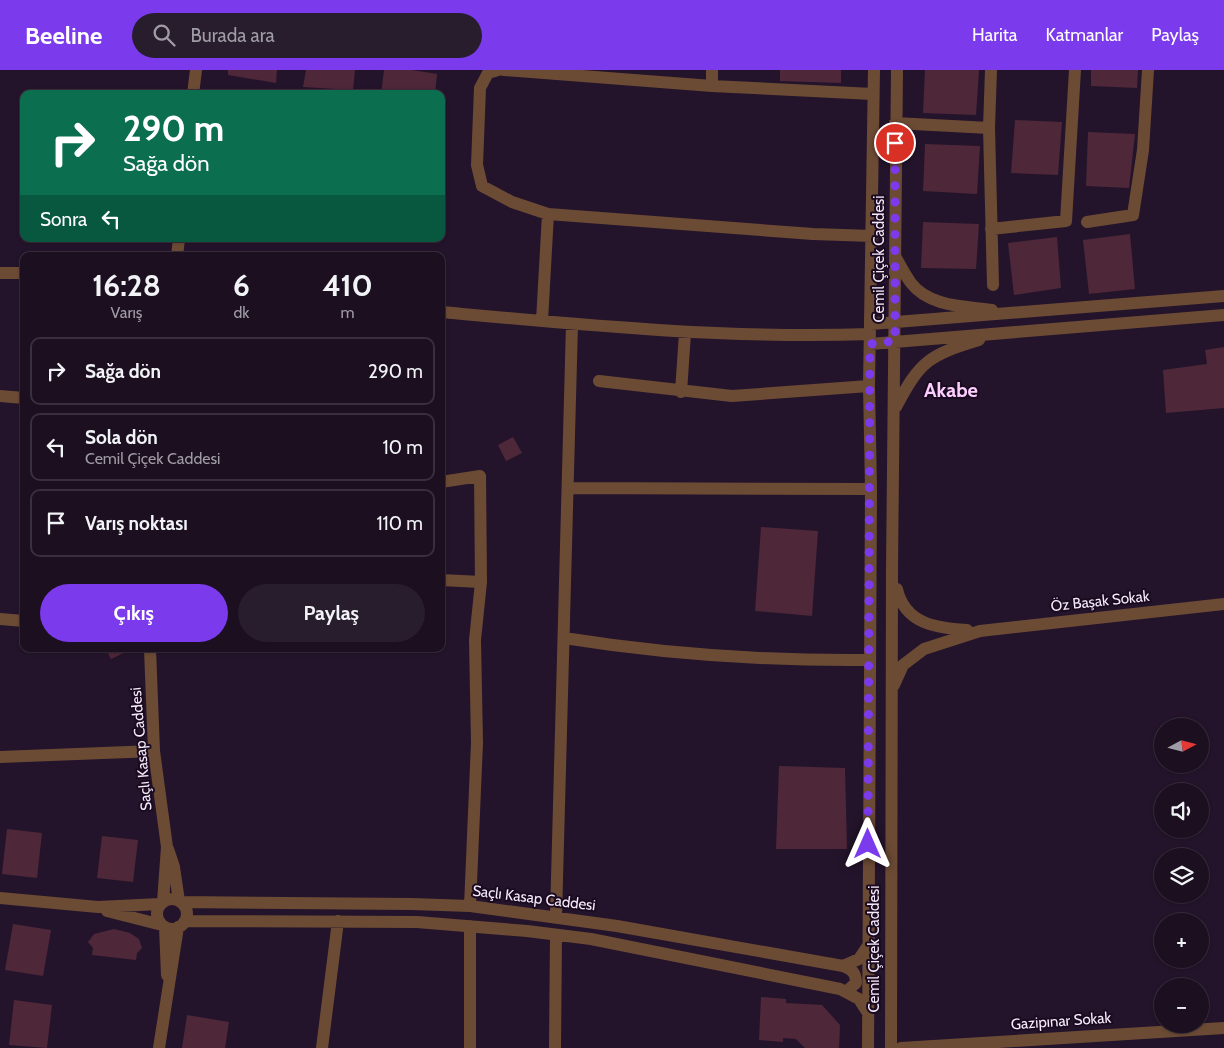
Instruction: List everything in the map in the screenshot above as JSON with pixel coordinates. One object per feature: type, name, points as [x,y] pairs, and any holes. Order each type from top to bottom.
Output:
[{"type":"street","points":[[194,90],[196,70]]},
{"type":"street","points":[[498,70],[488,73],[480,88],[477,164],[482,186],[512,202],[548,214],[813,234],[872,236]]},
{"type":"street","points":[[504,70],[712,86],[873,94]]},
{"type":"street","points":[[712,70],[712,86]]},
{"type":"street","name":"Cemil Çiçek Caddesi","points":[[868,1048],[871,489],[869,386],[874,70]]},
{"type":"street","name":"Cemil Çiçek Caddesi","points":[[891,1048],[891,692],[897,70]]},
{"type":"street","points":[[991,70],[989,128],[994,285]]},
{"type":"street","points":[[992,229],[1066,221],[1075,70]]},
{"type":"street","points":[[1087,222],[1133,215],[1143,150],[1148,70]]},
{"type":"street","points":[[896,123],[989,128]]},
{"type":"street","points":[[542,321],[548,214]]},
{"type":"street","points":[[894,256],[912,285],[927,296],[943,303],[1015,313]]},
{"type":"street","points":[[0,273],[20,273]]},
{"type":"street","points":[[870,334],[894,323],[1224,296]]},
{"type":"street","points":[[445,312],[685,333],[807,336],[870,334],[895,341],[1224,315]]},
{"type":"street","points":[[556,916],[572,324]]},
{"type":"street","points":[[895,409],[910,378],[926,360],[957,346],[1002,332]]},
{"type":"street","points":[[681,392],[685,333]]},
{"type":"street","points":[[599,381],[681,392],[732,396],[869,386]]},
{"type":"street","points":[[0,396],[20,398]]},
{"type":"street","points":[[445,481],[480,476],[481,582],[476,640],[477,743],[470,906]]},
{"type":"street","points":[[568,488],[871,489]]},
{"type":"street","points":[[892,570],[900,603],[919,622],[948,629],[980,631]]},
{"type":"street","points":[[445,580],[481,582]]},
{"type":"street","name":"Öz Başak Sokak","points":[[980,631],[1224,604]]},
{"type":"street","points":[[0,619],[20,620]]},
{"type":"street","points":[[891,692],[903,665],[924,649],[952,638],[980,631]]},
{"type":"street","points":[[564,638],[702,655],[813,660],[869,660]]},
{"type":"street","name":"Saçlı Kasap Caddesi","points":[[150,652],[154,751],[166,847],[162,903]]},
{"type":"street","points":[[0,757],[154,751]]},
{"type":"street","name":"Saçlı Kasap Caddesi","points":[[166,847],[174,867],[180,902],[470,906],[556,916],[843,966]]},
{"type":"street","points":[[0,898],[98,907],[172,925],[338,921],[470,926],[556,935],[744,969],[847,991],[858,999],[868,1013]]},
{"type":"street","points":[[98,907],[162,903],[172,899],[180,902],[186,911],[172,925]]},
{"type":"street","points":[[162,903],[157,917],[172,925]]},
{"type":"street","points":[[322,1048],[338,921]]},
{"type":"street","points":[[159,1048],[168,983],[175,957],[172,925]]},
{"type":"street","points":[[470,926],[470,1048]]},
{"type":"street","points":[[555,1048],[556,935]]},
{"type":"street","points":[[843,966],[859,958],[868,944]]},
{"type":"street","points":[[843,966],[851,969],[855,975],[856,983],[847,991]]},
{"type":"street","name":"Gazipınar Sokak","points":[[901,1048],[1224,1028]]},
{"type":"building","points":[[228,70],[277,70],[276,83],[228,75]]},
{"type":"building","points":[[306,70],[355,70],[353,90],[303,87]]},
{"type":"building","points":[[384,70],[412,70],[437,74],[435,90],[382,90]]},
{"type":"building","points":[[780,70],[841,70],[841,83],[780,81]]},
{"type":"building","points":[[925,70],[979,70],[976,115],[923,113]]},
{"type":"building","points":[[1091,70],[1138,70],[1137,88],[1091,86]]},
{"type":"building","points":[[1015,120],[1062,122],[1058,175],[1011,173]]},
{"type":"building","points":[[1088,132],[1135,134],[1129,188],[1086,186]]},
{"type":"building","points":[[925,144],[980,146],[977,194],[923,191]]},
{"type":"building","points":[[923,222],[979,224],[976,269],[921,268]]},
{"type":"building","points":[[1130,234],[1135,289],[1089,294],[1083,240]]},
{"type":"building","points":[[1057,237],[1061,288],[1014,295],[1008,243]]},
{"type":"building","points":[[1224,347],[1224,408],[1166,413],[1163,370],[1207,364],[1205,350]]},
{"type":"building","points":[[513,437],[522,453],[506,461],[498,445]]},
{"type":"building","points":[[761,527],[818,531],[812,616],[755,611]]},
{"type":"building","points":[[108,652],[126,652],[111,659]]},
{"type":"building","points":[[779,766],[845,768],[847,849],[776,849]]},
{"type":"building","points":[[7,829],[42,833],[37,878],[2,874]]},
{"type":"building","points":[[102,836],[138,840],[133,882],[97,878]]},
{"type":"building","points":[[13,924],[51,930],[43,976],[5,970]]},
{"type":"building","points":[[114,929],[130,933],[139,939],[142,948],[137,953],[136,960],[92,955],[93,948],[88,942],[94,934]]},
{"type":"building","points":[[761,997],[786,999],[786,1003],[822,1005],[840,1025],[839,1048],[805,1048],[796,1039],[783,1038],[783,1042],[759,1040]]},
{"type":"building","points":[[14,1000],[52,1005],[47,1048],[9,1045]]},
{"type":"building","points":[[187,1015],[229,1022],[225,1048],[182,1048]]},
{"type":"district","name":"Akabe","points":[[951,390]]},
{"type":"route","points":[[868,844],[871,489],[870,344],[895,341],[895,143]]}]
